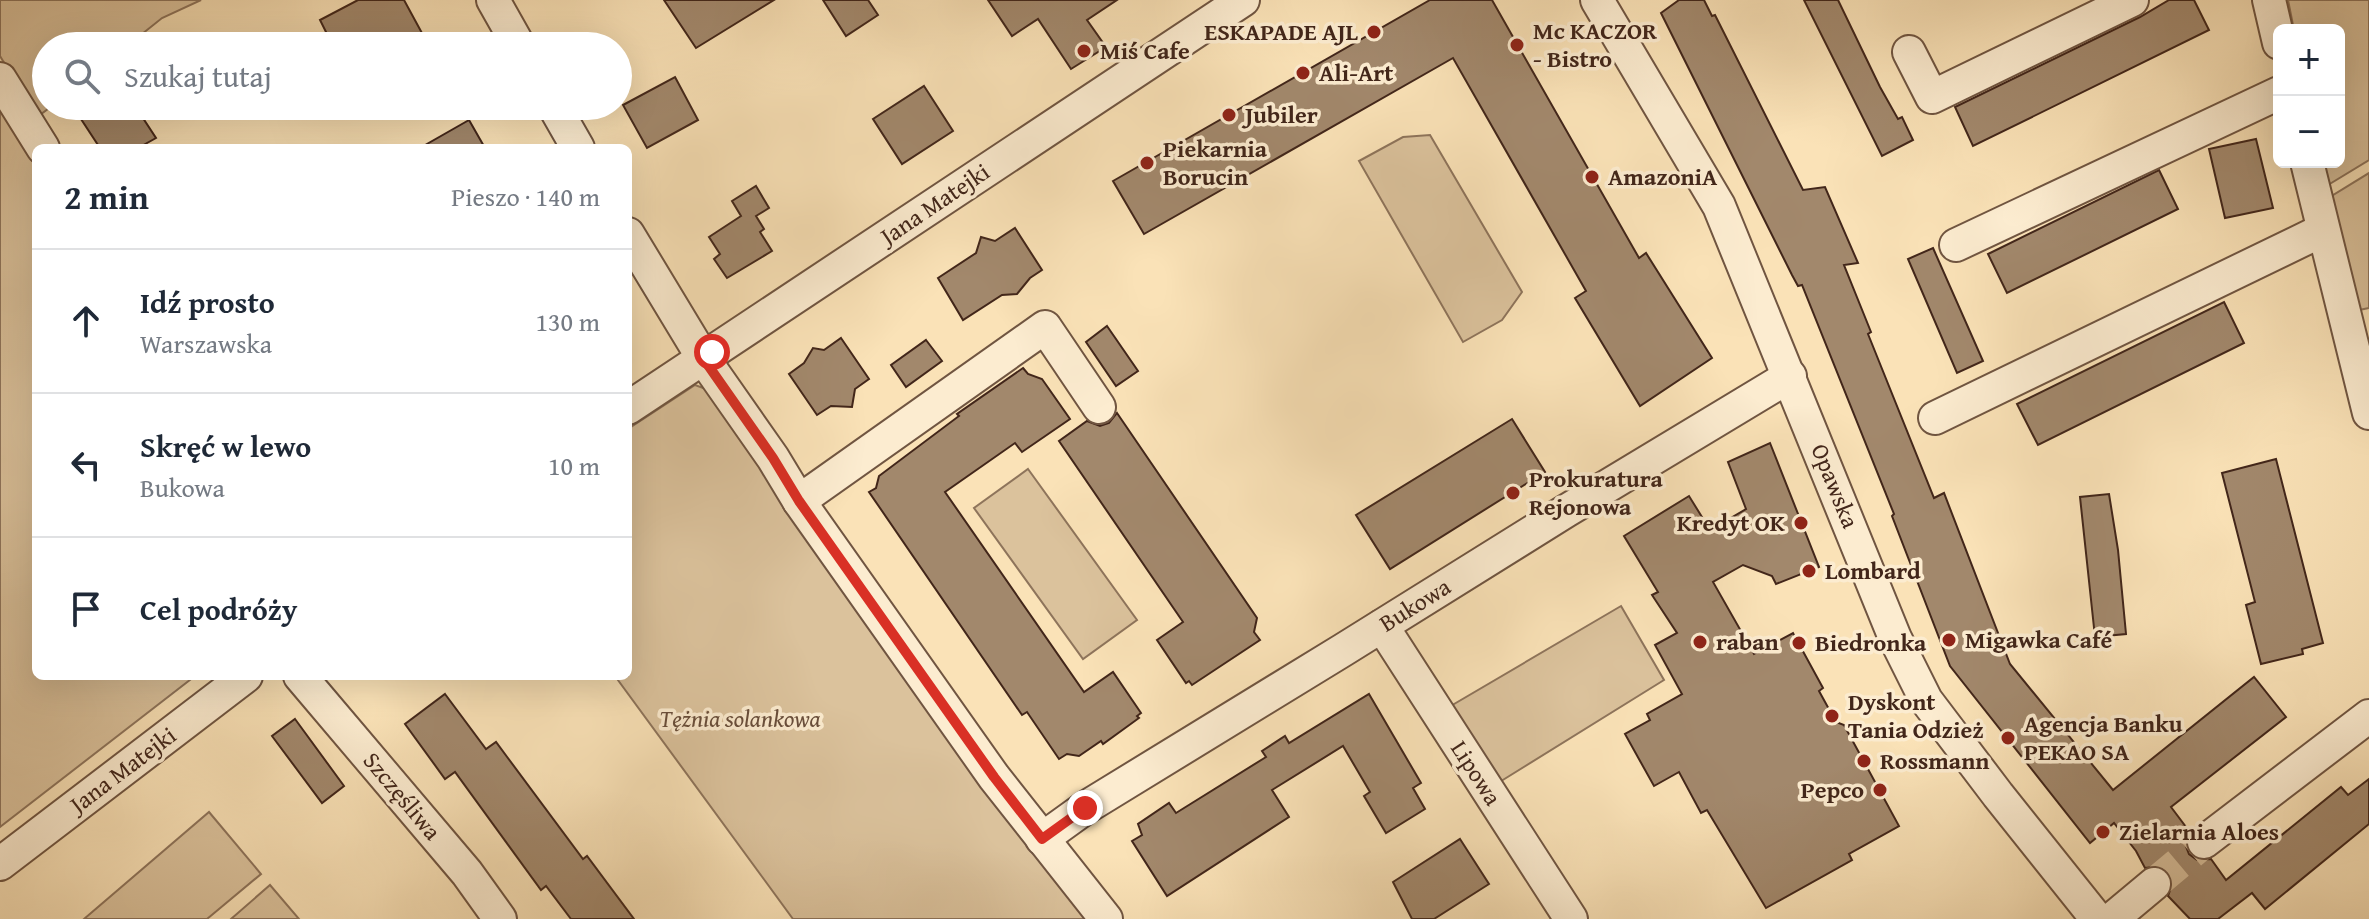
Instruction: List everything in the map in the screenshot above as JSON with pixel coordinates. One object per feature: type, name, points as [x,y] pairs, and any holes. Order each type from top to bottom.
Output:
[{"type":"street","points":[[493,0],[511,32]]},
{"type":"street","name":"Jana Matejki","points":[[632,405],[1243,0]]},
{"type":"street","name":"Opawska","points":[[1579,0],[1605,14],[1719,206],[1895,638],[1926,700],[2097,919]]},
{"type":"street","points":[[1909,52],[1932,97],[2132,0]]},
{"type":"street","points":[[2269,0],[2275,24]]},
{"type":"street","points":[[0,79],[41,144]]},
{"type":"street","points":[[1956,245],[2273,96]]},
{"type":"street","points":[[562,120],[576,144]]},
{"type":"street","points":[[2308,168],[2369,413]]},
{"type":"street","points":[[1935,418],[2323,230]]},
{"type":"street","points":[[632,241],[703,358],[799,501],[994,777],[1106,919]]},
{"type":"street","points":[[799,501],[1045,327],[1099,407]]},
{"type":"street","name":"Bukowa","points":[[1042,839],[1085,808],[1790,376]]},
{"type":"street","name":"Lipowa","points":[[1382,626],[1571,919]]},
{"type":"street","name":"Jana Matejki","points":[[0,864],[241,680]]},
{"type":"street","name":"Szczęśliwa","points":[[303,680],[467,873],[500,919]]},
{"type":"street","points":[[2204,842],[2369,716]]},
{"type":"street","points":[[2112,919],[2154,884]]},
{"type":"green space","points":[[0,0],[201,0],[162,18],[144,32],[32,32],[32,109],[0,56]]},
{"type":"green space","points":[[2288,0],[2369,0],[2369,160],[2328,185],[2324,168],[2345,168],[2345,24],[2293,24]]},
{"type":"green space","points":[[0,108],[32,160],[32,680],[190,680],[0,827]]},
{"type":"green space","points":[[1430,135],[1522,292],[1502,320],[1463,342],[1359,161],[1403,137]]},
{"type":"green space","points":[[2369,173],[2369,308],[2359,310],[2330,197]]},
{"type":"green space","name":"Tężnia solankowa","points":[[695,385],[706,389],[1087,919],[793,919],[618,680],[632,680],[632,426]]},
{"type":"green space","points":[[1028,469],[1137,620],[1083,659],[974,508]]},
{"type":"green space","points":[[1621,606],[1664,680],[1498,783],[1449,707]]},
{"type":"green space","points":[[209,812],[261,874],[207,919],[84,919]]},
{"type":"green space","points":[[270,885],[299,919],[231,919]]},
{"type":"building","points":[[358,0],[404,0],[421,32],[326,32],[320,20]]},
{"type":"building","points":[[664,0],[774,0],[696,48]]},
{"type":"building","points":[[823,0],[868,0],[878,15],[846,36]]},
{"type":"building","points":[[988,0],[1117,0],[1087,20],[1106,47],[1071,69],[1038,19],[1012,36]]},
{"type":"building","points":[[1430,0],[1492,0],[1639,258],[1646,253],[1712,358],[1640,406],[1575,298],[1586,291],[1453,58],[1144,234],[1113,181]]},
{"type":"building","points":[[1679,0],[1704,0],[1712,16],[1715,15],[1803,190],[1825,187],[1858,263],[1844,265],[1871,332],[1868,334],[1934,498],[1944,493],[2010,664],[2113,790],[2254,677],[2286,717],[2171,807],[2189,831],[2185,844],[2189,854],[2197,860],[2211,859],[2226,880],[2341,787],[2348,795],[2369,779],[2369,824],[2265,909],[2252,893],[2218,919],[2190,919],[2168,896],[2173,882],[2169,872],[2160,866],[2145,868],[2114,823],[2090,843],[1950,666],[1892,516],[1894,514],[1802,285],[1798,286],[1792,275],[1661,13]]},
{"type":"building","points":[[1804,0],[1838,0],[1880,87],[1898,119],[1902,117],[1913,140],[1882,156]]},
{"type":"building","points":[[2169,0],[2194,0],[2209,30],[1973,146],[1955,107]]},
{"type":"building","points":[[675,77],[698,120],[647,148],[631,120],[632,100]]},
{"type":"building","points":[[924,86],[953,131],[902,164],[873,119]]},
{"type":"building","points":[[82,120],[144,120],[156,138],[145,144],[97,144]]},
{"type":"building","points":[[469,120],[483,144],[427,144]]},
{"type":"building","points":[[2256,139],[2273,208],[2225,218],[2209,149]]},
{"type":"building","points":[[2159,170],[2178,209],[2007,293],[1988,254]]},
{"type":"building","points":[[756,186],[769,208],[756,216],[764,229],[760,232],[772,251],[727,278],[714,259],[720,254],[709,237],[741,216],[732,201]]},
{"type":"building","points":[[1015,228],[1042,270],[1030,278],[1017,294],[1002,295],[963,320],[938,278],[976,253],[981,237],[995,241]]},
{"type":"building","points":[[1933,248],[1983,361],[1957,373],[1908,259]]},
{"type":"building","points":[[2224,302],[2244,343],[2038,445],[2017,404]]},
{"type":"building","points":[[1107,326],[1138,371],[1116,386],[1086,342]]},
{"type":"building","points":[[841,338],[869,379],[855,389],[852,407],[831,406],[817,415],[789,374],[804,363],[813,348],[824,350]]},
{"type":"building","points":[[926,340],[942,361],[906,387],[891,365]]},
{"type":"building","points":[[1023,368],[1028,374],[1042,379],[1070,419],[1022,452],[1015,443],[945,492],[1084,692],[1113,672],[1141,713],[1137,716],[1139,718],[1103,744],[1101,741],[1079,756],[1067,754],[1059,759],[1027,712],[1022,715],[869,492],[876,488],[879,476],[959,416],[957,414]]},
{"type":"building","points":[[1117,413],[1257,618],[1254,632],[1260,640],[1192,685],[1189,681],[1186,683],[1157,640],[1183,622],[1059,441],[1087,421],[1100,426],[1109,423]]},
{"type":"building","points":[[1512,419],[1545,472],[1390,569],[1356,515]]},
{"type":"building","points":[[1770,443],[1819,567],[1776,584],[1772,576],[1743,565],[1713,582],[1754,654],[1793,633],[1823,688],[1819,691],[1836,722],[1844,725],[1899,826],[1849,854],[1852,860],[1766,908],[1707,810],[1701,813],[1679,772],[1654,786],[1625,734],[1650,720],[1647,714],[1682,694],[1655,645],[1677,633],[1652,595],[1658,592],[1624,536],[1689,496],[1710,530],[1746,509],[1728,462]]},
{"type":"building","points":[[2276,459],[2323,643],[2302,649],[2303,654],[2261,664],[2246,605],[2255,602],[2222,473]]},
{"type":"building","points":[[2109,494],[2126,634],[2095,637],[2080,497]]},
{"type":"building","points":[[445,694],[486,749],[496,742],[583,859],[587,856],[634,919],[571,919],[546,886],[541,890],[455,772],[445,779],[405,724]]},
{"type":"building","points":[[1369,694],[1421,783],[1413,788],[1425,809],[1386,833],[1364,796],[1370,792],[1343,746],[1272,790],[1289,817],[1167,896],[1132,841],[1142,835],[1138,824],[1169,803],[1176,813],[1266,757],[1262,751],[1285,736],[1289,743]]},
{"type":"building","points":[[295,719],[344,786],[322,803],[272,736]]},
{"type":"building","points":[[1460,839],[1489,884],[1434,919],[1412,919],[1393,882]]},
{"type":"tunnel","points":[[2154,884],[2204,842]]},
{"type":"place","name":"ESKAPADE AJL","points":[[1374,32]]},
{"type":"place","name":"Mc KACZOR - Bistro","points":[[1517,45]]},
{"type":"place","name":"Miś Cafe","points":[[1084,51]]},
{"type":"place","name":"Ali-Art","points":[[1303,73]]},
{"type":"place","name":"Jubiler","points":[[1229,115]]},
{"type":"place","name":"Piekarnia Borucin","points":[[1147,163]]},
{"type":"place","name":"AmazoniA","points":[[1592,177]]},
{"type":"place","name":"Prokuratura Rejonowa","points":[[1513,493]]},
{"type":"place","name":"Kredyt OK","points":[[1801,523]]},
{"type":"place","name":"Lombard","points":[[1809,571]]},
{"type":"place","name":"Migawka Café","points":[[1949,640]]},
{"type":"place","name":"raban","points":[[1700,642]]},
{"type":"place","name":"Biedronka","points":[[1799,643]]},
{"type":"place","name":"Dyskont Tania Odzież","points":[[1832,716]]},
{"type":"place","name":"Agencja Banku PEKAO SA","points":[[2008,738]]},
{"type":"place","name":"Rossmann","points":[[1864,761]]},
{"type":"place","name":"Pepco","points":[[1880,790]]},
{"type":"place","name":"Zielarnia Aloes","points":[[2103,832]]},
{"type":"route","points":[[712,352],[703,358],[799,501],[994,777],[1042,839],[1085,808]]}]
